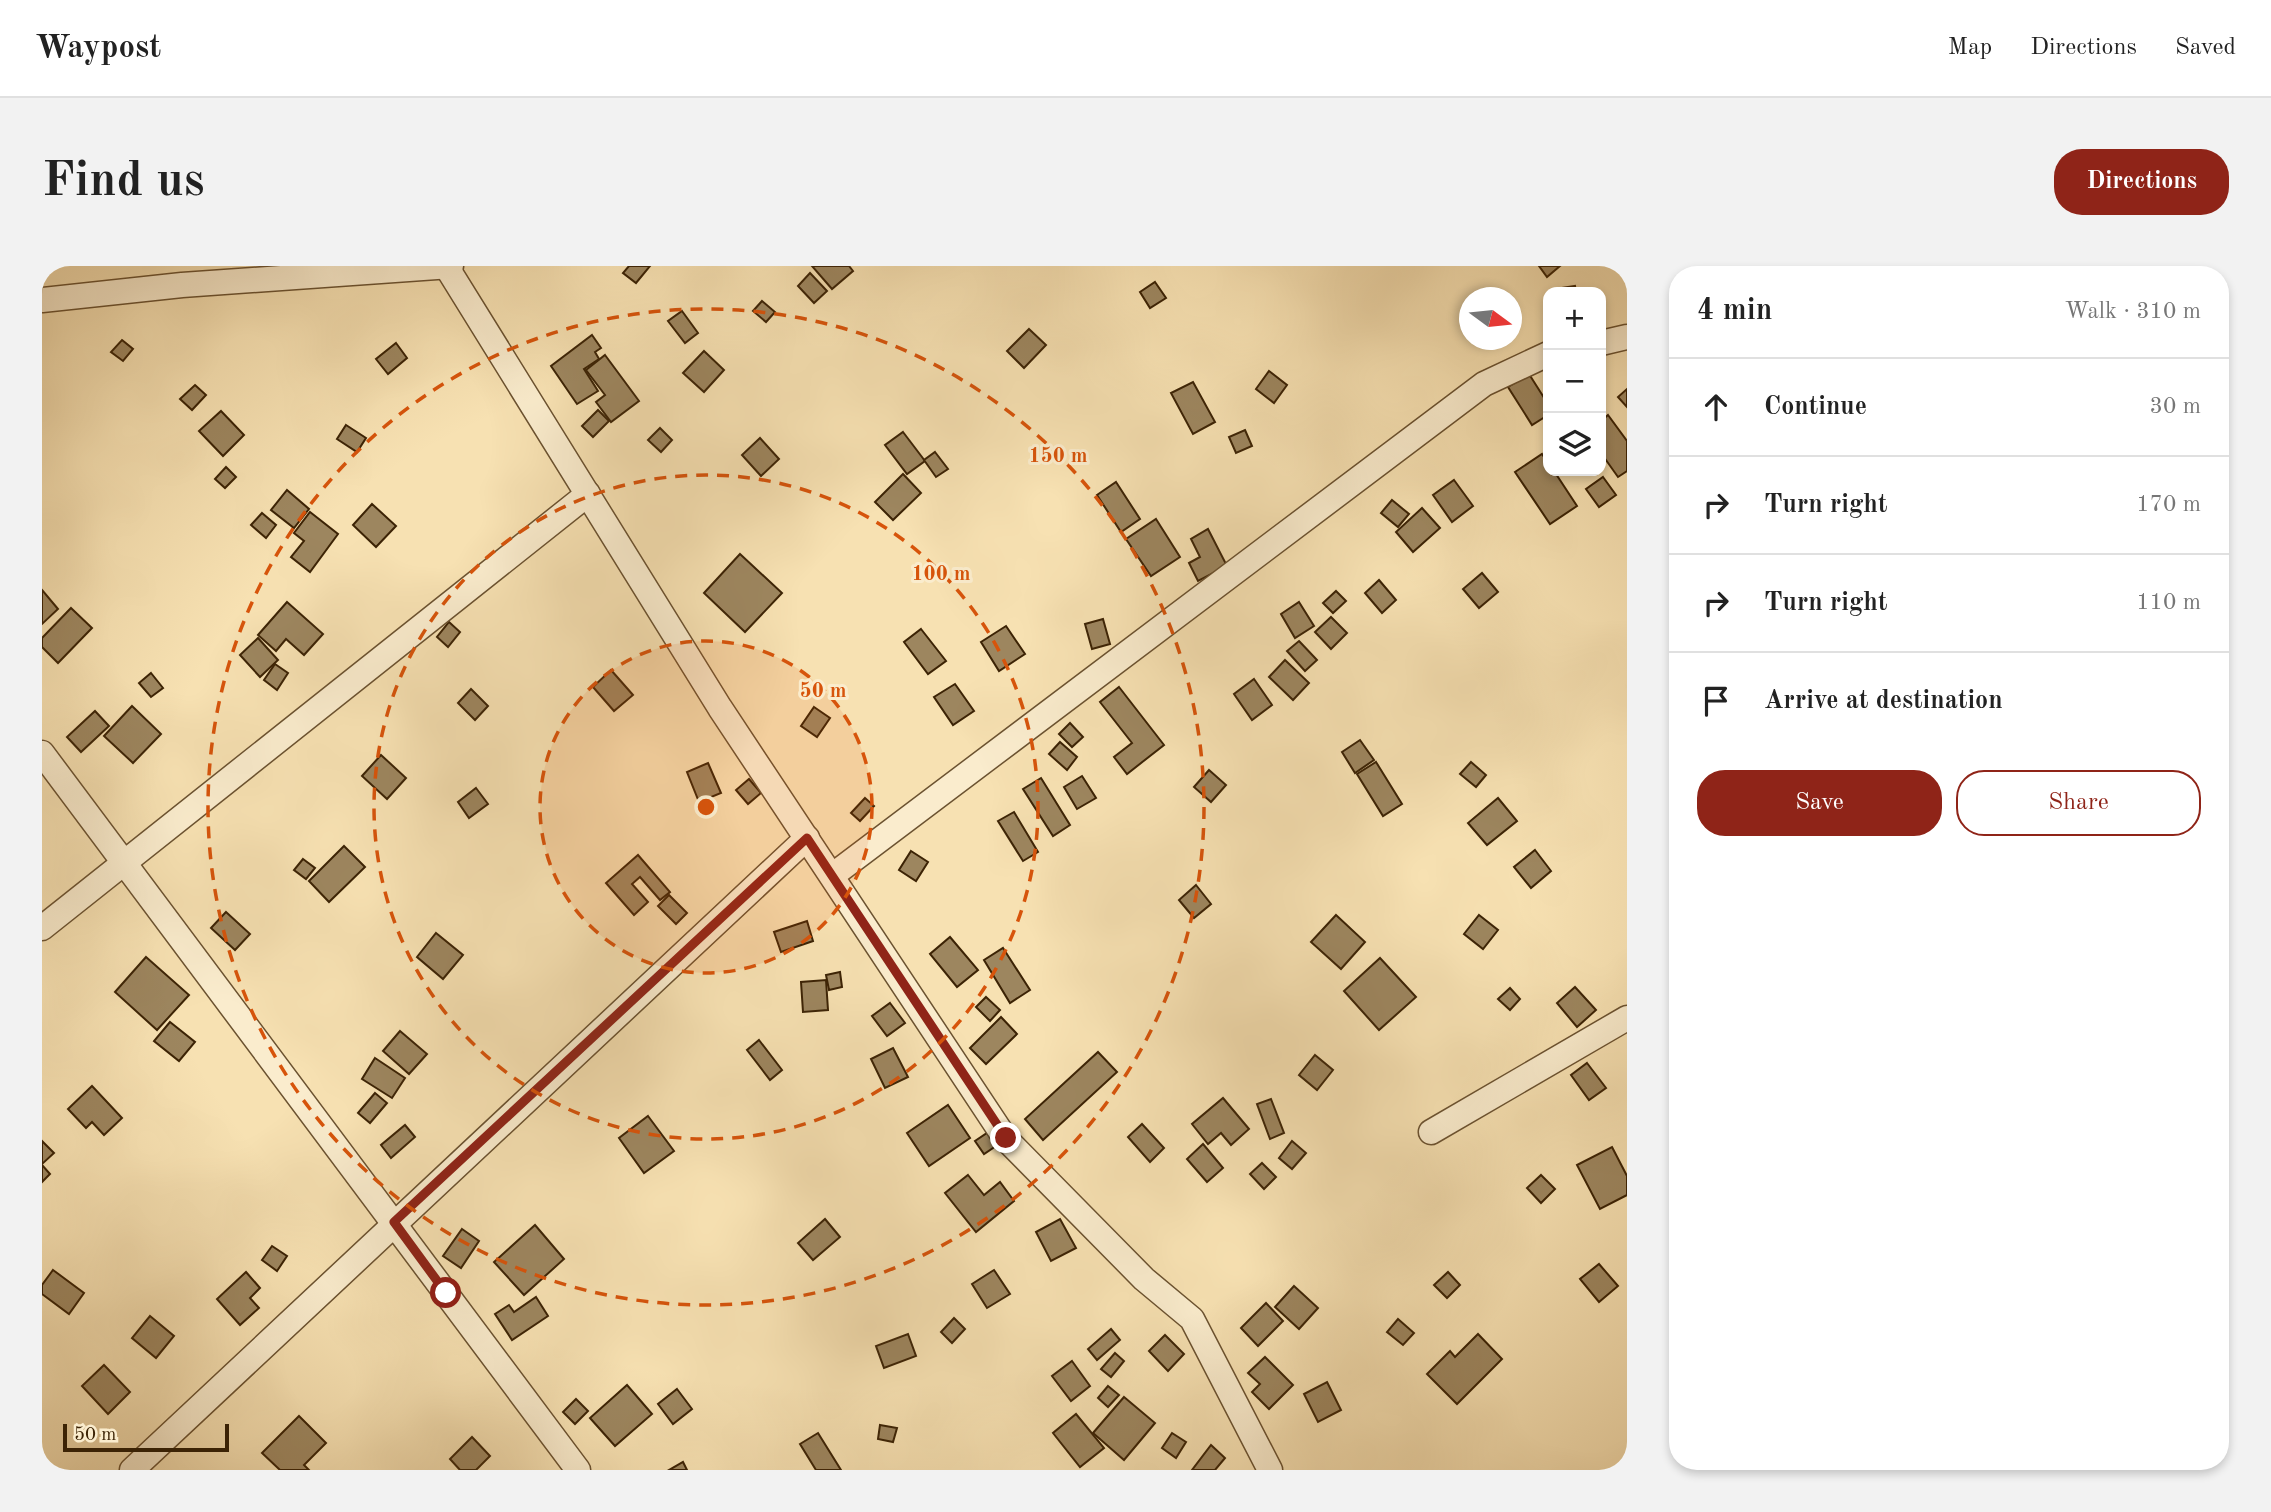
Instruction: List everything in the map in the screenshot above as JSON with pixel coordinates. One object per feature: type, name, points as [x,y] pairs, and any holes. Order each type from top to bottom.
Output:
[{"type":"street","points":[[42,300],[183,285],[448,266],[720,708],[1006,1138],[1143,1279],[1192,1319],[1270,1470]]},
{"type":"street","points":[[1606,342],[1627,337]]},
{"type":"street","points":[[833,875],[1484,384],[1543,356]]},
{"type":"street","points":[[42,928],[587,494]]},
{"type":"street","points":[[42,753],[126,861],[578,1470]]},
{"type":"street","points":[[132,1470],[807,838]]},
{"type":"street","points":[[1432,1132],[1627,1018]]},
{"type":"building","points":[[629,266],[650,266],[636,283],[623,273]]},
{"type":"building","points":[[812,266],[849,266],[853,271],[832,289]]},
{"type":"building","points":[[1539,266],[1560,266],[1547,277]]},
{"type":"building","points":[[810,273],[827,291],[814,303],[798,286]]},
{"type":"building","points":[[1155,282],[1166,298],[1150,308],[1140,292]]},
{"type":"building","points":[[762,301],[775,312],[766,322],[753,311]]},
{"type":"building","points":[[682,311],[698,333],[685,343],[668,321]]},
{"type":"building","points":[[1029,329],[1046,345],[1024,368],[1007,351]]},
{"type":"building","points":[[592,335],[601,348],[595,352],[599,359],[584,369],[598,391],[577,404],[551,366]]},
{"type":"building","points":[[122,340],[133,349],[123,361],[111,352]]},
{"type":"building","points":[[396,343],[407,358],[388,374],[376,359]]},
{"type":"building","points":[[704,351],[724,370],[704,392],[683,373]]},
{"type":"building","points":[[605,355],[639,401],[611,422],[596,402],[605,395],[586,370]]},
{"type":"building","points":[[1269,371],[1287,385],[1274,403],[1256,389]]},
{"type":"building","points":[[1529,374],[1543,396],[1543,418],[1532,425],[1508,387]]},
{"type":"building","points":[[1193,382],[1215,422],[1193,434],[1171,393]]},
{"type":"building","points":[[195,385],[206,395],[192,410],[180,399]]},
{"type":"building","points":[[1627,389],[1627,407],[1618,397]]},
{"type":"building","points":[[598,410],[609,421],[593,437],[582,426]]},
{"type":"building","points":[[221,411],[244,435],[223,456],[199,431]]},
{"type":"building","points":[[1608,415],[1627,441],[1627,471],[1618,477],[1606,460]]},
{"type":"building","points":[[346,425],[366,438],[357,452],[337,439]]},
{"type":"building","points":[[660,428],[672,440],[661,452],[648,440]]},
{"type":"building","points":[[1245,430],[1252,446],[1236,453],[1229,437]]},
{"type":"building","points":[[903,432],[925,461],[907,474],[885,445]]},
{"type":"building","points":[[760,438],[779,459],[761,476],[742,455]]},
{"type":"building","points":[[935,452],[948,469],[936,477],[924,460]]},
{"type":"building","points":[[1542,454],[1543,476],[1557,476],[1577,506],[1550,524],[1515,472]]},
{"type":"building","points":[[226,467],[236,477],[225,488],[215,479]]},
{"type":"building","points":[[903,474],[921,493],[893,520],[875,502]]},
{"type":"building","points":[[1603,477],[1616,495],[1599,507],[1586,489]]},
{"type":"building","points":[[1454,480],[1473,506],[1452,522],[1433,495]]},
{"type":"building","points":[[1116,482],[1140,519],[1121,532],[1097,495]]},
{"type":"building","points":[[287,490],[309,509],[294,528],[271,510]]},
{"type":"building","points":[[1392,500],[1409,514],[1398,527],[1381,513]]},
{"type":"building","points":[[372,504],[396,526],[376,547],[353,525]]},
{"type":"building","points":[[1422,508],[1440,528],[1413,552],[1396,532]]},
{"type":"building","points":[[310,512],[338,534],[310,572],[291,557],[304,541],[294,533]]},
{"type":"building","points":[[262,513],[276,525],[266,538],[251,525]]},
{"type":"building","points":[[1156,519],[1180,557],[1151,576],[1126,539]]},
{"type":"building","points":[[1208,529],[1227,566],[1198,581],[1189,563],[1200,557],[1191,539]]},
{"type":"building","points":[[740,554],[782,593],[745,632],[704,593]]},
{"type":"building","points":[[1482,573],[1498,592],[1479,608],[1463,589]]},
{"type":"building","points":[[1379,580],[1396,600],[1382,613],[1365,593]]},
{"type":"building","points":[[42,590],[58,609],[42,624]]},
{"type":"building","points":[[1336,591],[1346,601],[1333,613],[1323,603]]},
{"type":"building","points":[[287,602],[323,634],[304,655],[286,639],[276,651],[258,635]]},
{"type":"building","points":[[1299,602],[1314,626],[1295,638],[1281,614]]},
{"type":"building","points":[[71,608],[92,628],[58,663],[42,647],[42,638]]},
{"type":"building","points":[[1331,617],[1347,633],[1331,649],[1315,632]]},
{"type":"building","points":[[1103,619],[1110,644],[1092,649],[1085,624]]},
{"type":"building","points":[[449,622],[460,632],[448,647],[437,637]]},
{"type":"building","points":[[1006,626],[1025,654],[999,671],[981,642]]},
{"type":"building","points":[[921,629],[946,661],[928,674],[904,642]]},
{"type":"building","points":[[258,638],[278,660],[260,677],[240,655]]},
{"type":"building","points":[[1299,641],[1317,660],[1305,671],[1287,651]]},
{"type":"building","points":[[1285,660],[1309,683],[1293,700],[1269,677]]},
{"type":"building","points":[[275,664],[288,673],[277,690],[264,680]]},
{"type":"building","points":[[611,670],[633,695],[614,711],[593,687]]},
{"type":"building","points":[[151,673],[163,688],[151,697],[139,683]]},
{"type":"building","points":[[1254,679],[1272,705],[1252,720],[1234,694]]},
{"type":"building","points":[[955,684],[974,711],[953,725],[934,697]]},
{"type":"building","points":[[1119,687],[1164,745],[1127,774],[1114,757],[1132,743],[1100,702]]},
{"type":"building","points":[[471,689],[488,706],[475,720],[458,703]]},
{"type":"building","points":[[132,706],[161,734],[133,763],[104,736]]},
{"type":"building","points":[[814,707],[830,718],[817,737],[801,726]]},
{"type":"building","points":[[95,711],[109,726],[81,752],[67,737]]},
{"type":"building","points":[[1070,723],[1083,737],[1072,747],[1059,734]]},
{"type":"building","points":[[1360,740],[1374,760],[1355,773],[1342,752]]},
{"type":"building","points":[[1060,742],[1077,757],[1067,770],[1049,754]]},
{"type":"building","points":[[381,755],[406,778],[387,799],[362,776]]},
{"type":"building","points":[[1376,762],[1402,804],[1383,816],[1357,774]]},
{"type":"building","points":[[1471,762],[1486,775],[1476,787],[1460,774]]},
{"type":"building","points":[[708,763],[721,793],[699,802],[687,772]]},
{"type":"building","points":[[1209,770],[1226,785],[1211,802],[1194,787]]},
{"type":"building","points":[[1082,776],[1096,798],[1077,809],[1064,787]]},
{"type":"building","points":[[1041,778],[1070,825],[1053,836],[1023,789]]},
{"type":"building","points":[[749,779],[761,793],[748,804],[736,790]]},
{"type":"building","points":[[476,788],[488,804],[469,818],[458,802]]},
{"type":"building","points":[[865,798],[874,806],[860,821],[851,813]]},
{"type":"building","points":[[1498,798],[1517,821],[1487,845],[1468,823]]},
{"type":"building","points":[[1014,812],[1038,852],[1023,861],[998,821]]},
{"type":"building","points":[[344,846],[365,867],[329,902],[309,881]]},
{"type":"building","points":[[1535,850],[1551,871],[1531,888],[1514,867]]},
{"type":"building","points":[[911,851],[928,862],[916,881],[899,870]]},
{"type":"building","points":[[638,855],[670,892],[660,900],[640,877],[632,884],[648,902],[634,915],[606,883]]},
{"type":"building","points":[[303,859],[315,868],[306,879],[294,870]]},
{"type":"building","points":[[1196,885],[1211,904],[1194,918],[1179,900]]},
{"type":"building","points":[[669,895],[687,913],[676,924],[658,906]]},
{"type":"building","points":[[226,912],[250,934],[235,950],[211,928]]},
{"type":"building","points":[[1336,915],[1365,942],[1341,969],[1311,942]]},
{"type":"building","points":[[1479,915],[1498,930],[1483,949],[1464,934]]},
{"type":"building","points":[[807,921],[813,941],[781,952],[774,932]]},
{"type":"building","points":[[436,933],[463,955],[443,979],[417,957]]},
{"type":"building","points":[[950,937],[978,970],[957,987],[930,954]]},
{"type":"building","points":[[1003,948],[1030,990],[1010,1003],[984,960]]},
{"type":"building","points":[[146,957],[189,995],[157,1030],[115,992]]},
{"type":"building","points":[[1380,958],[1416,997],[1379,1030],[1344,991]]},
{"type":"building","points":[[840,972],[842,987],[829,990],[826,975]]},
{"type":"building","points":[[826,980],[828,1010],[803,1012],[801,982]]},
{"type":"building","points":[[1575,987],[1596,1010],[1577,1027],[1557,1003]]},
{"type":"building","points":[[1510,988],[1520,999],[1510,1010],[1498,999]]},
{"type":"building","points":[[986,997],[1000,1010],[990,1021],[976,1007]]},
{"type":"building","points":[[890,1003],[905,1023],[887,1036],[872,1016]]},
{"type":"building","points":[[1001,1017],[1017,1034],[986,1064],[970,1048]]},
{"type":"building","points":[[170,1022],[195,1042],[179,1061],[154,1041]]},
{"type":"building","points":[[400,1031],[427,1054],[409,1074],[383,1051]]},
{"type":"building","points":[[759,1040],[782,1070],[770,1080],[747,1050]]},
{"type":"building","points":[[893,1048],[908,1077],[885,1088],[871,1059]]},
{"type":"building","points":[[1098,1052],[1117,1072],[1043,1140],[1025,1119]]},
{"type":"building","points":[[1315,1055],[1333,1070],[1317,1090],[1299,1075]]},
{"type":"building","points":[[375,1058],[405,1078],[392,1098],[362,1079]]},
{"type":"building","points":[[1587,1063],[1606,1088],[1589,1100],[1571,1075]]},
{"type":"building","points":[[92,1086],[122,1118],[104,1135],[92,1122],[86,1128],[68,1109]]},
{"type":"building","points":[[375,1093],[387,1103],[370,1123],[358,1113]]},
{"type":"building","points":[[1223,1098],[1249,1129],[1231,1145],[1221,1133],[1208,1144],[1192,1124]]},
{"type":"building","points":[[1271,1099],[1284,1133],[1270,1139],[1257,1104]]},
{"type":"building","points":[[948,1105],[970,1138],[929,1166],[907,1133]]},
{"type":"building","points":[[648,1116],[674,1151],[644,1173],[619,1138]]},
{"type":"building","points":[[1142,1124],[1164,1148],[1150,1162],[1128,1137]]},
{"type":"building","points":[[405,1125],[415,1137],[391,1158],[381,1145]]},
{"type":"building","points":[[987,1133],[996,1146],[984,1154],[975,1141]]},
{"type":"building","points":[[42,1141],[54,1153],[42,1164]]},
{"type":"building","points":[[1292,1141],[1306,1153],[1292,1169],[1279,1158]]},
{"type":"building","points":[[1203,1144],[1223,1168],[1207,1182],[1187,1159]]},
{"type":"building","points":[[1612,1147],[1627,1176],[1627,1195],[1600,1209],[1577,1165]]},
{"type":"building","points":[[1262,1163],[1276,1177],[1264,1189],[1250,1174]]},
{"type":"building","points":[[42,1165],[50,1174],[42,1182]]},
{"type":"building","points":[[968,1175],[984,1195],[1000,1182],[1014,1201],[976,1232],[945,1193]]},
{"type":"building","points":[[1541,1175],[1555,1189],[1541,1203],[1527,1188]]},
{"type":"building","points":[[825,1219],[840,1237],[813,1260],[798,1243]]},
{"type":"building","points":[[1060,1219],[1076,1248],[1051,1261],[1036,1232]]},
{"type":"building","points":[[535,1225],[564,1259],[524,1295],[494,1262]]},
{"type":"building","points":[[462,1229],[479,1241],[461,1268],[443,1256]]},
{"type":"building","points":[[272,1246],[287,1256],[277,1271],[262,1260]]},
{"type":"building","points":[[1599,1264],[1618,1286],[1599,1302],[1580,1279]]},
{"type":"building","points":[[53,1270],[84,1293],[69,1314],[42,1294],[42,1285]]},
{"type":"building","points":[[994,1270],[1010,1294],[987,1308],[972,1284]]},
{"type":"building","points":[[246,1272],[260,1288],[250,1298],[259,1308],[240,1325],[217,1299]]},
{"type":"building","points":[[1448,1272],[1460,1285],[1447,1298],[1434,1285]]},
{"type":"building","points":[[1294,1286],[1318,1308],[1299,1329],[1275,1307]]},
{"type":"building","points":[[536,1297],[548,1316],[512,1340],[495,1314],[509,1305],[514,1312]]},
{"type":"building","points":[[1266,1303],[1283,1321],[1258,1346],[1241,1328]]},
{"type":"building","points":[[150,1316],[174,1336],[156,1358],[132,1338]]},
{"type":"building","points":[[954,1318],[965,1329],[952,1343],[941,1332]]},
{"type":"building","points":[[1398,1319],[1414,1333],[1403,1345],[1387,1332]]},
{"type":"building","points":[[1111,1329],[1120,1340],[1097,1360],[1088,1349]]},
{"type":"building","points":[[908,1334],[916,1356],[884,1368],[876,1346]]},
{"type":"building","points":[[1478,1334],[1502,1359],[1457,1404],[1427,1374],[1450,1351],[1455,1357]]},
{"type":"building","points":[[1165,1335],[1184,1354],[1168,1371],[1149,1351]]},
{"type":"building","points":[[1115,1353],[1124,1361],[1111,1377],[1101,1369]]},
{"type":"building","points":[[1265,1357],[1293,1385],[1269,1409],[1252,1392],[1260,1384],[1248,1373]]},
{"type":"building","points":[[1072,1361],[1090,1386],[1071,1401],[1052,1376]]},
{"type":"building","points":[[104,1365],[130,1392],[108,1414],[82,1386]]},
{"type":"building","points":[[1327,1382],[1341,1410],[1318,1422],[1304,1394]]},
{"type":"building","points":[[627,1385],[652,1414],[615,1446],[590,1418]]},
{"type":"building","points":[[1108,1386],[1119,1395],[1108,1407],[1098,1398]]},
{"type":"building","points":[[677,1389],[692,1409],[673,1424],[658,1404]]},
{"type":"building","points":[[1124,1397],[1155,1423],[1124,1460],[1093,1433]]},
{"type":"building","points":[[576,1399],[588,1411],[575,1424],[563,1412]]},
{"type":"building","points":[[1076,1414],[1104,1448],[1080,1467],[1053,1433]]},
{"type":"building","points":[[299,1416],[326,1443],[304,1465],[309,1470],[280,1470],[262,1453]]},
{"type":"building","points":[[880,1425],[897,1428],[893,1442],[878,1439]]},
{"type":"building","points":[[818,1433],[841,1470],[816,1470],[800,1444]]},
{"type":"building","points":[[1172,1433],[1186,1442],[1176,1458],[1162,1448]]},
{"type":"building","points":[[472,1437],[490,1456],[476,1470],[460,1470],[450,1459]]},
{"type":"building","points":[[1211,1445],[1225,1458],[1215,1470],[1192,1470]]},
{"type":"building","points":[[42,1457],[53,1470],[42,1470]]},
{"type":"building","points":[[683,1462],[687,1470],[669,1470]]},
{"type":"route","points":[[446,1293],[394,1222],[807,838],[1006,1138]]}]
